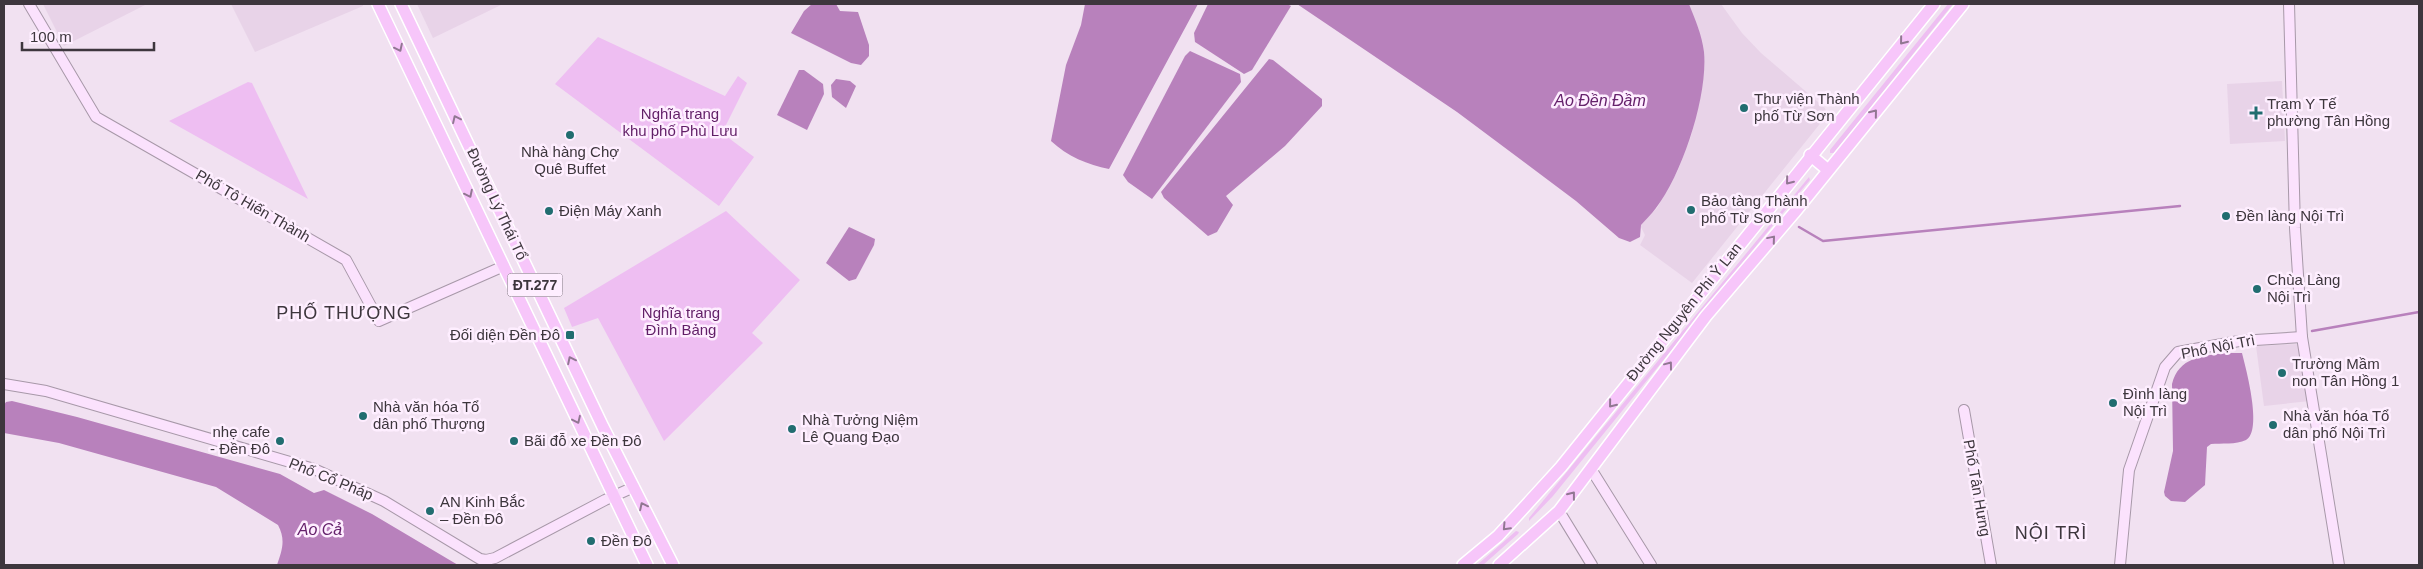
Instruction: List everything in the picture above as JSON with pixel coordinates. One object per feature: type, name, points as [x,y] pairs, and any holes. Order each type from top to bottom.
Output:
[{"type":"main road","name":"Đường Lý Thái Tổ","points":[[378,4],[613,496],[648,565]]},
{"type":"main road","name":"Đường Lý Thái Tổ","points":[[401,4],[522,258],[673,565]]},
{"type":"main road","name":"Đường Nguyên Phi Ỷ Lan","points":[[1463,565],[1498,536],[1561,467],[1810,155],[1934,4]]},
{"type":"main road","name":"Đường Nguyên Phi Ỷ Lan","points":[[1499,565],[1560,511],[1706,316],[1963,4]]},
{"type":"main road","points":[[1810,155],[1828,170]]},
{"type":"main road","points":[[504,266],[522,258]]},
{"type":"street","name":"Phố Tô Hiến Thành","points":[[28,4],[96,117],[346,260],[379,321],[504,266]]},
{"type":"street","points":[[2289,4],[2295,228],[2302,337],[2339,565]]},
{"type":"street","name":"Phố Nội Trì","points":[[2120,565],[2129,470],[2164,366],[2178,352],[2239,341],[2302,337]]},
{"type":"street","name":"Phố Cổ Pháp","points":[[4,384],[46,391],[314,469],[384,501],[480,560],[495,558],[613,496],[634,487]]},
{"type":"street","name":"Phố Tân Hưng","points":[[1964,410],[1991,565]]},
{"type":"street","points":[[1591,470],[1651,565]]},
{"type":"street","points":[[1560,511],[1592,565]]},
{"type":"shaded area","points":[[43,4],[147,4],[64,46]]},
{"type":"shaded area","points":[[231,4],[363,4],[363,6],[255,52]]},
{"type":"shaded area","points":[[417,4],[503,4],[433,38]]},
{"type":"shaded area","points":[[1689,4],[1721,4],[1742,33],[1761,53],[1825,108],[1827,115],[1692,283],[1640,245],[1645,235],[1640,225],[1657,208],[1678,170],[1691,136],[1700,98],[1699,30]]},
{"type":"shaded area","name":"Trạm Y Tế phường Tân Hồng","points":[[2282,81],[2285,141],[2230,144],[2227,84]]},
{"type":"shaded area","name":"Trường Mầm non Tân Hồng 1","points":[[2299,344],[2310,401],[2264,406],[2256,346]]},
{"type":"green space","points":[[1948,4],[1953,4],[1834,153],[1830,153],[1830,150]]},
{"type":"green space","name":"Nghĩa trang khu phố Phù Lưu","points":[[598,37],[725,96],[738,76],[747,83],[722,133],[754,157],[719,206],[555,84]]},
{"type":"green space","points":[[248,82],[252,83],[308,199],[169,121]]},
{"type":"green space","points":[[1809,177],[1810,180],[1553,496],[1529,521],[1529,518]]},
{"type":"green space","name":"Nghĩa trang Đình Bảng","points":[[726,211],[800,280],[752,333],[763,343],[664,441],[598,318],[572,327],[564,308]]},
{"type":"green space","points":[[1516,531],[1519,532],[1518,534],[1483,565],[1477,565]]},
{"type":"water","points":[[812,4],[836,4],[840,11],[858,12],[869,45],[869,56],[861,65],[851,63],[791,33],[804,11]]},
{"type":"water","points":[[1085,4],[1198,4],[1109,169],[1078,159],[1051,141],[1066,65],[1081,25]]},
{"type":"water","points":[[1208,4],[1287,4],[1291,6],[1252,70],[1244,74],[1195,42],[1194,33]]},
{"type":"water","name":"Ao Đền Đầm","points":[[1297,4],[1689,4],[1702,39],[1704,52],[1702,90],[1692,133],[1666,193],[1641,225],[1640,237],[1630,242],[1619,238],[1576,201],[1457,112]]},
{"type":"water","points":[[1190,51],[1240,74],[1241,82],[1152,199],[1128,182],[1123,175],[1185,56]]},
{"type":"water","points":[[1269,59],[1273,60],[1322,99],[1322,106],[1285,146],[1226,196],[1233,205],[1217,232],[1208,236],[1164,198],[1161,192]]},
{"type":"water","points":[[799,70],[804,70],[823,84],[824,94],[807,130],[777,115]]},
{"type":"water","points":[[836,79],[850,81],[856,86],[846,108],[832,97],[831,85]]},
{"type":"water","points":[[849,227],[875,239],[874,245],[856,279],[849,281],[826,263]]},
{"type":"water","points":[[2242,353],[2252,399],[2253,425],[2251,434],[2242,442],[2211,444],[2207,447],[2205,485],[2185,502],[2171,501],[2165,496],[2164,492],[2173,451],[2172,384],[2175,375],[2186,363],[2208,355]]},
{"type":"water","name":"Ao Cả","points":[[12,401],[77,417],[280,474],[314,493],[324,490],[372,514],[458,565],[277,565],[283,540],[278,525],[216,487],[59,443],[4,433],[4,405],[6,402]]},
{"type":"waterway","points":[[1799,227],[1823,241],[2180,206]]},
{"type":"waterway","points":[[2312,331],[2419,312]]},
{"type":"place","name":"Thư viện Thành phố Từ Sơn","points":[[1744,108]]},
{"type":"place","name":"Trạm Y Tế phường Tân Hồng","points":[[2256,113]]},
{"type":"place","name":"Nhà hàng Chợ Quê Buffet","points":[[570,135]]},
{"type":"place","name":"Bảo tàng Thành phố Từ Sơn","points":[[1691,210]]},
{"type":"place","name":"Điện Máy Xanh","points":[[549,211]]},
{"type":"place","name":"Đền làng Nội Trì","points":[[2226,216]]},
{"type":"place","name":"Chùa Làng Nội Trì","points":[[2257,289]]},
{"type":"place","name":"Đối diện Đền Đô","points":[[570,335]]},
{"type":"place","name":"Trường Mầm non Tân Hồng 1","points":[[2282,373]]},
{"type":"place","name":"Đình làng Nội Trì","points":[[2113,403]]},
{"type":"place","name":"Nhà văn hóa Tổ dân phố Thượng","points":[[363,416]]},
{"type":"place","name":"Nhà văn hóa Tổ dân phố Nội Trì","points":[[2273,425]]},
{"type":"place","name":"Nhà Tưởng Niệm Lê Quang Đạo","points":[[792,429]]},
{"type":"place","name":"nhẹ cafe - Đền Đô","points":[[280,441]]},
{"type":"place","name":"Bãi đỗ xe Đền Đô","points":[[514,441]]},
{"type":"place","name":"AN Kinh Bắc – Đền Đô","points":[[430,511]]},
{"type":"place","name":"Đền Đô","points":[[591,541]]},
{"type":"district","name":"PHỐ THƯỢNG","points":[[344,313]]},
{"type":"district","name":"NỘI TRÌ","points":[[2051,533]]}]
